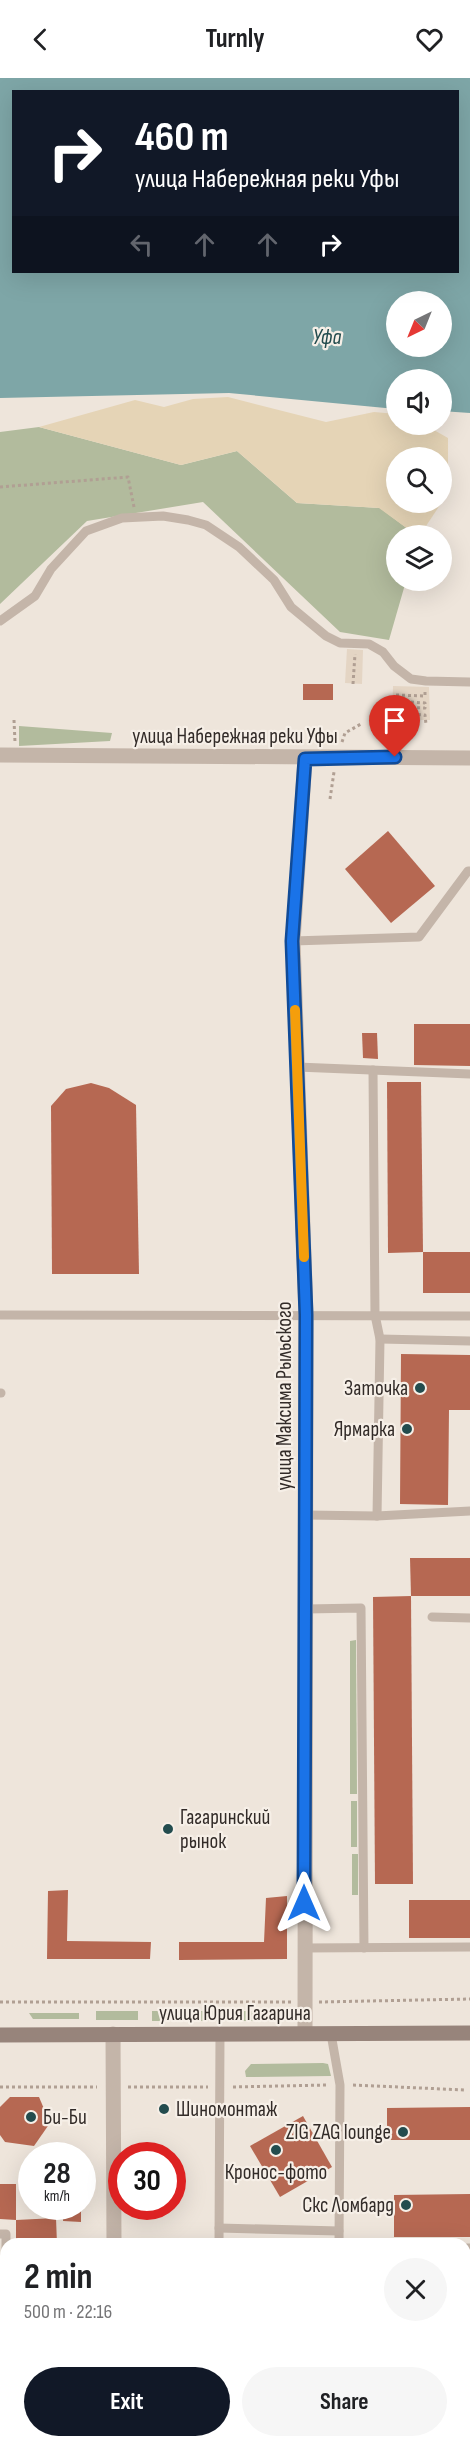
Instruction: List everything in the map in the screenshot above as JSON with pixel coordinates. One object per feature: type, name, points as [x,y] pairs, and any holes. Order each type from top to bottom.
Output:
[{"type":"main road","name":"улица Юрия Гагарина","points":[[0,2035],[470,2033]]},
{"type":"street","name":"улица Набережная реки Уфы","points":[[0,756],[470,758]]},
{"type":"street","name":"улица Максима Рыльского","points":[[305,759],[292,941],[306,1315],[305,2033]]},
{"type":"street","points":[[113,2034],[114,2238]]},
{"type":"lane","points":[[0,621],[35,596],[51,569],[87,531],[122,518],[163,516],[206,525],[238,547],[267,573],[291,607],[326,636],[340,643],[369,644],[383,652],[394,666],[411,679],[470,682]]},
{"type":"lane","points":[[292,941],[418,937],[470,871]]},
{"type":"lane","points":[[297,1067],[470,1074]]},
{"type":"lane","points":[[373,1070],[375,1315],[381,1339],[377,1516]]},
{"type":"lane","points":[[0,1315],[470,1316]]},
{"type":"lane","points":[[381,1339],[470,1341]]},
{"type":"lane","points":[[306,1515],[377,1516],[470,1511]]},
{"type":"lane","points":[[306,1609],[361,1608],[364,1948]]},
{"type":"lane","points":[[432,1617],[470,1618]]},
{"type":"lane","points":[[304,1948],[470,1947]]},
{"type":"lane","points":[[219,2034],[219,2238]]},
{"type":"lane","points":[[331,2034],[340,2085],[339,2238]]},
{"type":"lane","points":[[219,2228],[339,2231]]},
{"type":"path","points":[[0,487],[128,477],[136,518]]},
{"type":"path","points":[[353,684],[356,650]]},
{"type":"path","points":[[426,687],[425,696],[396,695],[396,701],[425,703],[425,708],[395,707],[395,713],[425,714],[426,724]]},
{"type":"path","points":[[0,2002],[305,2002],[470,1999]]},
{"type":"green space","points":[[39,427],[181,465],[237,451],[297,503],[380,508],[403,525],[386,525],[386,591],[403,591],[389,640],[340,632],[203,502],[87,521],[0,604],[0,432]]},
{"type":"green space","points":[[19,726],[112,733],[110,741],[19,746]]},
{"type":"green space","points":[[356,1640],[357,1794],[350,1794],[350,1641]]},
{"type":"green space","points":[[351,1801],[357,1801],[357,1847],[351,1847]]},
{"type":"green space","points":[[352,1854],[358,1854],[358,1895],[352,1895]]},
{"type":"green space","points":[[96,2011],[138,2011],[138,2020],[96,2020]]},
{"type":"green space","points":[[152,2011],[290,2011],[290,2021],[152,2021]]},
{"type":"green space","points":[[29,2013],[79,2013],[79,2019],[33,2019]]},
{"type":"green space","points":[[251,2064],[328,2064],[331,2076],[246,2077],[245,2071]]},
{"type":"sand","points":[[228,397],[326,422],[374,412],[386,413],[386,435],[443,435],[448,438],[448,447],[386,447],[386,513],[435,513],[427,525],[402,525],[379,508],[297,503],[237,451],[181,465],[39,427],[135,400],[164,407],[193,399]]},
{"type":"shaded area","points":[[347,649],[363,650],[362,684],[345,683]]},
{"type":"shaded area","points":[[393,686],[429,687],[430,720],[392,720]]},
{"type":"water","name":"Уфа","points":[[0,78],[470,78],[470,413],[452,412],[452,369],[386,369],[386,408],[229,393],[0,398]]},
{"type":"building","points":[[303,684],[333,684],[333,700],[303,700]]},
{"type":"building","points":[[388,831],[435,886],[391,923],[345,869]]},
{"type":"building","points":[[414,1024],[470,1024],[470,1066],[414,1065]]},
{"type":"building","points":[[362,1033],[377,1033],[378,1059],[363,1058]]},
{"type":"building","points":[[387,1082],[421,1082],[423,1252],[388,1253]]},
{"type":"building","points":[[91,1083],[109,1088],[136,1105],[139,1274],[52,1274],[51,1106],[66,1089]]},
{"type":"building","points":[[423,1252],[470,1252],[470,1293],[423,1293]]},
{"type":"building","points":[[401,1354],[470,1355],[470,1410],[449,1410],[448,1505],[400,1504]]},
{"type":"building","points":[[410,1558],[470,1558],[470,1596],[411,1596]]},
{"type":"building","points":[[411,1596],[413,1884],[375,1884],[373,1597]]},
{"type":"building","points":[[68,1890],[67,1941],[151,1942],[150,1959],[47,1959],[48,1891]]},
{"type":"building","points":[[287,1896],[287,1959],[179,1960],[179,1942],[264,1942],[266,1898]]},
{"type":"building","points":[[409,1900],[470,1900],[470,1938],[409,1938]]},
{"type":"building","points":[[10,2097],[39,2097],[50,2123],[37,2142],[5,2142],[0,2135],[0,2107]]},
{"type":"building","points":[[470,2107],[470,2140],[387,2140],[387,2108]]},
{"type":"building","points":[[303,2116],[332,2167],[280,2197],[250,2146]]},
{"type":"building","points":[[0,2184],[16,2184],[16,2220],[0,2219]]},
{"type":"building","points":[[470,2194],[470,2237],[394,2237],[394,2195]]},
{"type":"building","points":[[16,2220],[56,2220],[57,2238],[16,2238]]},
{"type":"building","points":[[81,2220],[81,2222],[63,2221]]},
{"type":"slow traffic","points":[[295,1010],[304,1257]]},
{"type":"place","name":"Заточка","points":[[420,1388]]},
{"type":"place","name":"Ярмарка","points":[[407,1429]]},
{"type":"place","name":"Гагаринский рынок","points":[[168,1829]]},
{"type":"place","name":"Шиномонтаж","points":[[164,2109]]},
{"type":"place","name":"Би-Би","points":[[31,2117]]},
{"type":"place","name":"ZIG ZAG lounge","points":[[403,2132]]},
{"type":"place","name":"Кронос-фото","points":[[276,2150]]},
{"type":"place","name":"Скс Ломбард","points":[[406,2205]]},
{"type":"route","points":[[304,1903],[306,1315],[292,941],[305,759],[395,757]]}]
